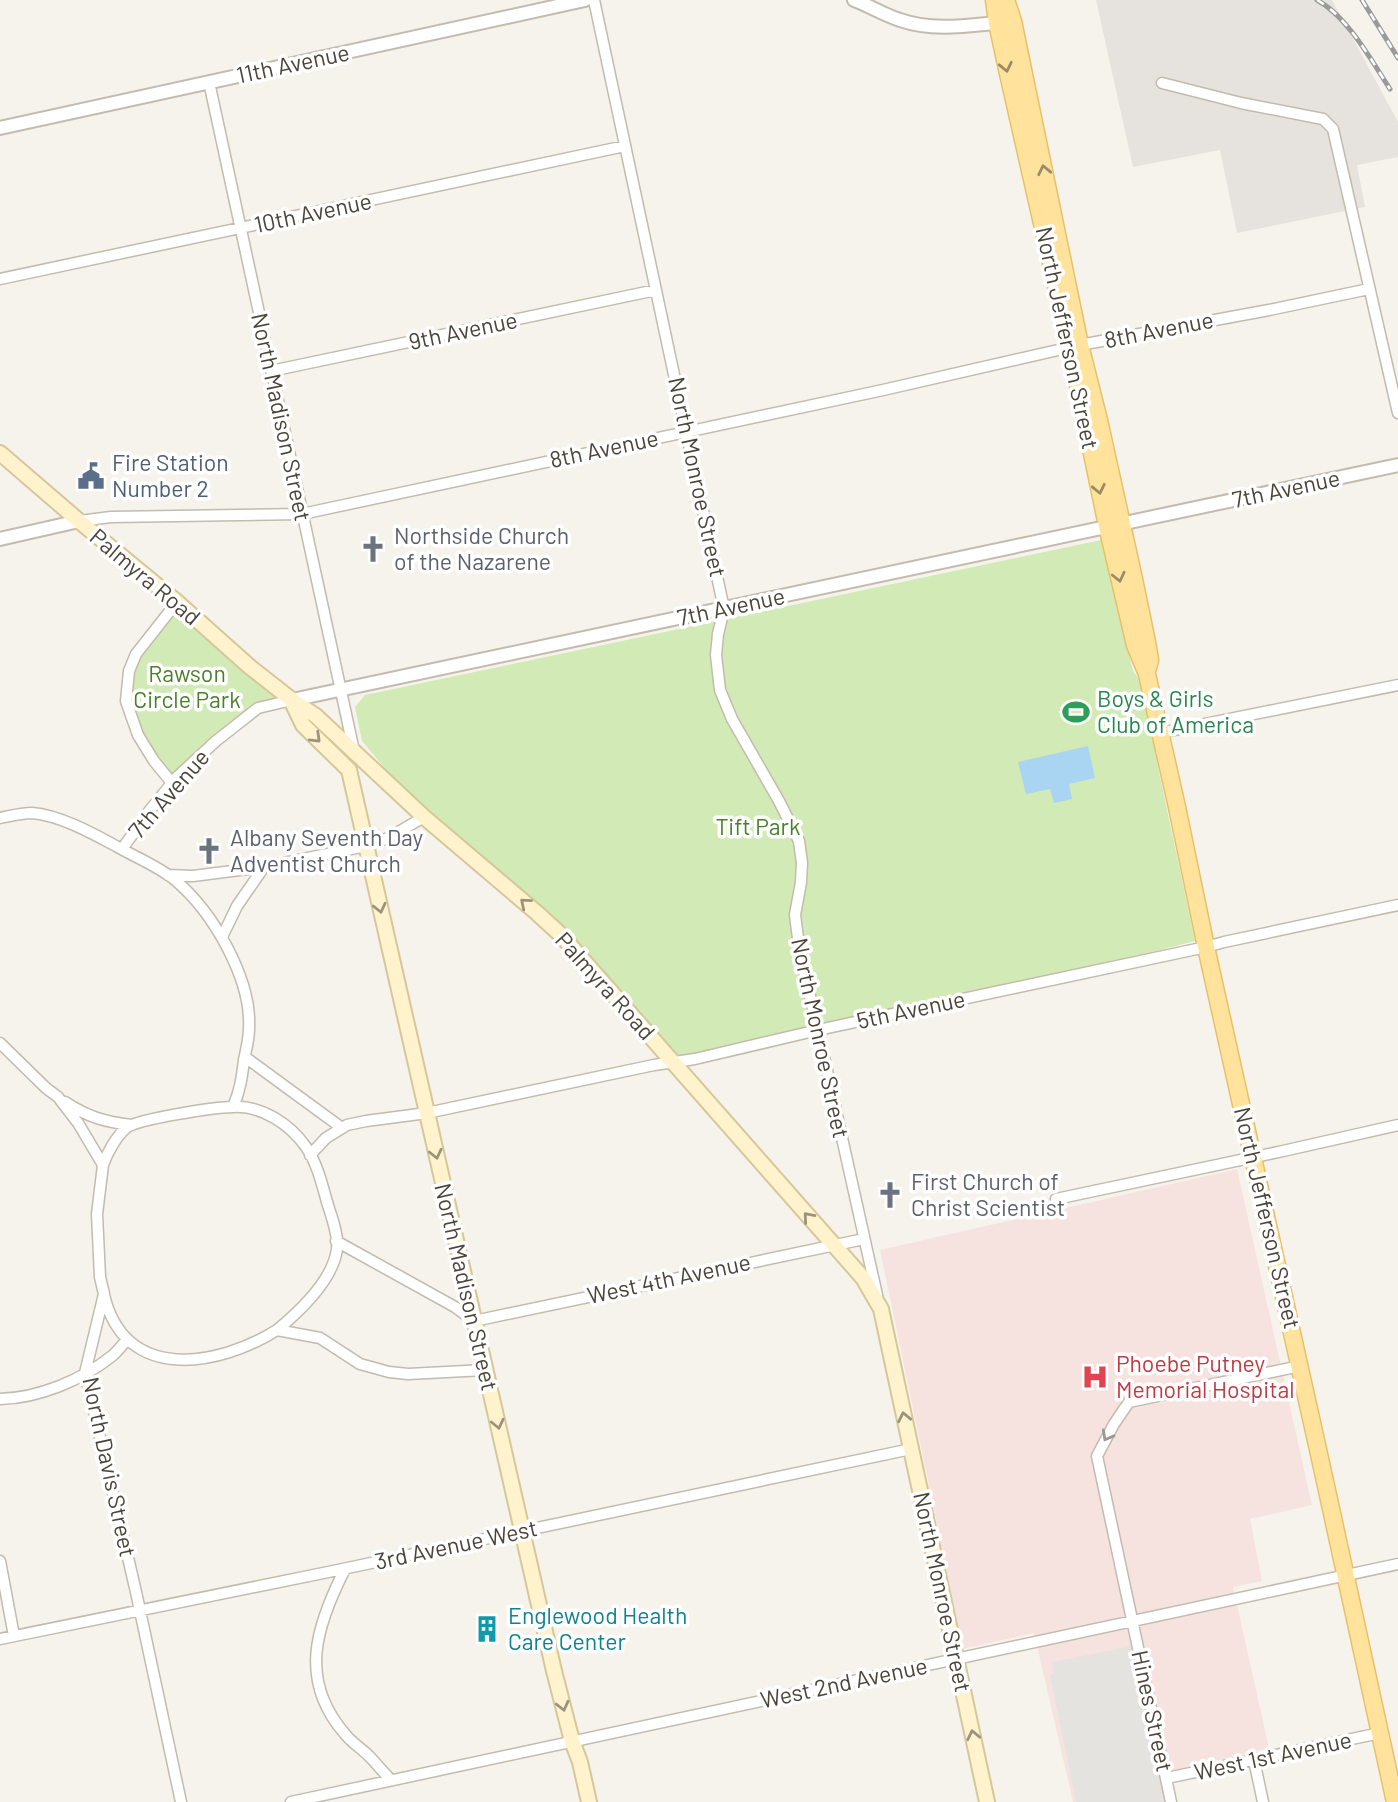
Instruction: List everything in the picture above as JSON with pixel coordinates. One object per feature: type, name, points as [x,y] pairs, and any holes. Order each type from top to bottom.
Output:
[{"type":"main road","name":"North Jefferson Street","points":[[994,0],[1005,22],[1075,346],[1099,420],[1115,525],[1147,642],[1150,660],[1147,674],[1395,1802]]},
{"type":"main road","name":"North Jefferson Street","points":[[1005,22],[1006,0]]},
{"type":"main road","name":"Palmyra Road","points":[[0,453],[250,667],[316,716],[424,817],[561,935],[863,1278],[881,1309]]},
{"type":"main road","name":"Palmyra Road","points":[[292,700],[303,725],[349,770]]},
{"type":"main road","name":"North Madison Street","points":[[349,770],[554,1671],[589,1802]]},
{"type":"main road","name":"North Monroe Street","points":[[881,1309],[987,1802]]},
{"type":"street","name":"11th Avenue","points":[[0,128],[585,0]]},
{"type":"street","name":"North Monroe Street","points":[[594,0],[724,609],[716,655],[720,690],[732,719],[779,800],[800,845],[801,882],[795,915],[796,933],[881,1309]]},
{"type":"street","points":[[854,0],[900,20],[922,26],[943,28],[1005,22]]},
{"type":"street","name":"North Madison Street","points":[[209,82],[354,751]]},
{"type":"street","points":[[1162,83],[1241,103],[1323,119],[1333,129],[1398,413]]},
{"type":"street","name":"10th Avenue","points":[[0,279],[625,146]]},
{"type":"street","name":"8th Avenue","points":[[0,539],[79,521],[111,517],[302,514],[883,390],[1075,346],[1369,289]]},
{"type":"street","name":"9th Avenue","points":[[271,371],[656,290]]},
{"type":"street","name":"7th Avenue","points":[[122,849],[173,783],[216,741],[258,708],[1398,465]]},
{"type":"street","points":[[173,783],[154,761],[138,735],[126,701],[129,671],[136,654],[177,602]]},
{"type":"street","points":[[1160,733],[1398,685]]},
{"type":"street","points":[[0,818],[32,813],[66,822],[122,849],[168,875],[185,889],[222,937],[239,971],[248,1009],[249,1029],[240,1090],[233,1107]]},
{"type":"street","points":[[168,875],[193,876],[264,867],[366,846],[388,838],[424,817]]},
{"type":"street","points":[[222,937],[237,906],[264,867]]},
{"type":"street","name":"5th Avenue","points":[[310,1155],[326,1138],[348,1125],[427,1113],[729,1051],[1398,905]]},
{"type":"street","points":[[0,1043],[46,1088],[78,1111],[98,1119],[133,1125]]},
{"type":"street","points":[[245,1057],[342,1128]]},
{"type":"street","points":[[58,1097],[78,1123],[103,1166]]},
{"type":"street","points":[[103,1166],[113,1145],[127,1127],[162,1117],[233,1107],[243,1106],[262,1111],[294,1134],[306,1147],[320,1178],[338,1247],[333,1264],[298,1313],[260,1341],[210,1357],[172,1360],[146,1352],[127,1340],[112,1320],[104,1294]]},
{"type":"street","points":[[1056,1199],[1398,1125]]},
{"type":"street","name":"North Davis Street","points":[[103,1166],[96,1214],[100,1277],[104,1294],[85,1373],[181,1802]]},
{"type":"street","name":"West 4th Avenue","points":[[474,1321],[864,1239]]},
{"type":"street","points":[[336,1241],[455,1307],[474,1321]]},
{"type":"street","points":[[277,1330],[320,1338],[360,1364],[389,1372],[408,1374],[485,1370]]},
{"type":"street","points":[[1,1400],[52,1389],[113,1355],[127,1340]]},
{"type":"street","points":[[1133,1620],[1097,1456],[1114,1424],[1129,1402],[1300,1366]]},
{"type":"street","name":"3rd Avenue West","points":[[0,1639],[140,1612],[911,1448]]},
{"type":"street","points":[[0,1561],[14,1636]]},
{"type":"street","name":"West 2nd Avenue","points":[[291,1802],[1398,1564]]},
{"type":"street","points":[[345,1569],[333,1591],[321,1624],[316,1669],[319,1685],[330,1713],[346,1736],[371,1758],[390,1780]]},
{"type":"street","name":"Hines Street","points":[[1133,1620],[1171,1802]]},
{"type":"street","name":"West 1st Avenue","points":[[1167,1778],[1380,1734]]},
{"type":"street","points":[[1254,1760],[1263,1802]]},
{"type":"shaded area","points":[[1096,0],[1332,0],[1398,122],[1398,157],[1357,165],[1365,207],[1237,233],[1220,150],[1133,167]]},
{"type":"shaded area","name":"Phoebe Putney Memorial Hospital","points":[[1237,1169],[1312,1505],[1250,1519],[1262,1581],[1233,1587],[1269,1748],[1162,1774],[1166,1802],[1073,1802],[1034,1633],[963,1649],[880,1250]]},
{"type":"shaded area","points":[[1132,1646],[1164,1802],[1076,1802],[1050,1675],[1054,1674],[1052,1662]]},
{"type":"green space","name":"Tift Park","points":[[1101,540],[1133,671],[1141,682],[1195,941],[1047,979],[674,1060],[561,934],[424,815],[362,741],[355,707],[365,695]]},
{"type":"green space","name":"Rawson Circle Park","points":[[177,603],[290,699],[261,705],[172,781],[155,761],[131,712],[130,672],[138,656]]},
{"type":"water","points":[[1088,746],[1095,778],[1069,784],[1072,799],[1054,803],[1050,789],[1026,794],[1018,762]]},
{"type":"railway","points":[[1317,0],[1349,28],[1390,89]]},
{"type":"railway","points":[[1362,0],[1398,58]]},
{"type":"place","name":"Fire Station Number 2","points":[[91,476]]},
{"type":"place","name":"Northside Church of the Nazarene","points":[[373,549]]},
{"type":"place","name":"Boys & Girls Club of America","points":[[1076,712]]},
{"type":"place","name":"Albany Seventh Day Adventist Church","points":[[209,851]]},
{"type":"place","name":"First Church of Christ Scientist","points":[[890,1195]]},
{"type":"place","name":"Phoebe Putney Memorial Hospital","points":[[1095,1377]]},
{"type":"place","name":"Englewood Health Care Center","points":[[487,1629]]}]
